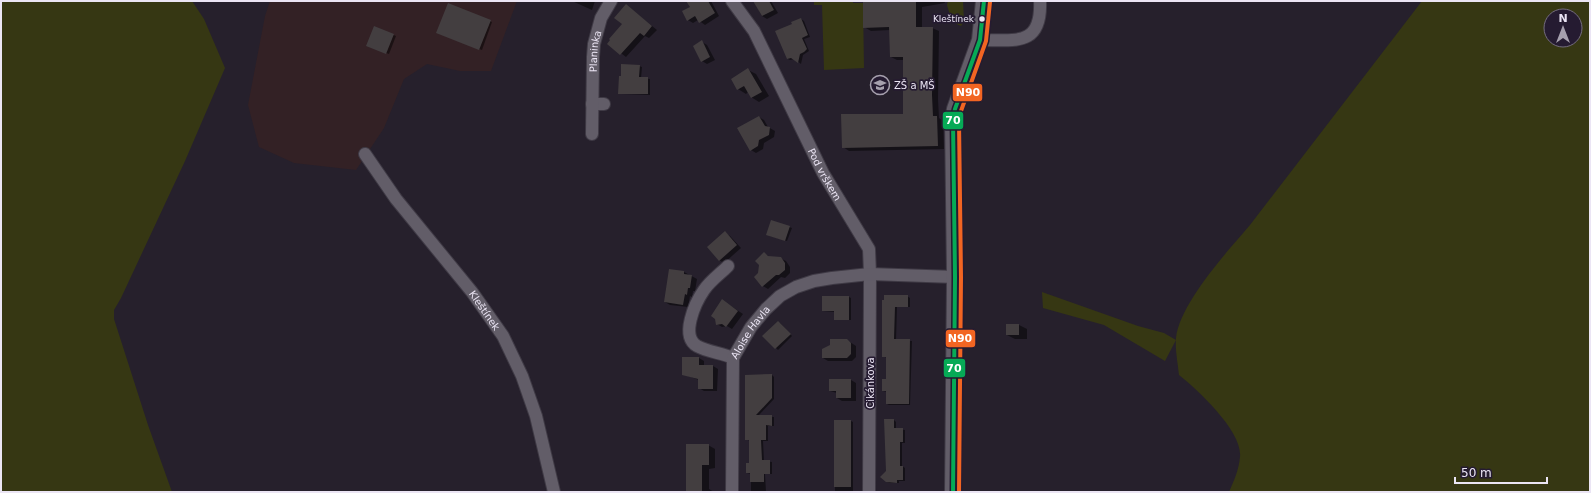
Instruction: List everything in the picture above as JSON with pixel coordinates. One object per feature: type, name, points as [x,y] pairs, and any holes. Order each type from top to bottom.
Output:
[{"type":"street","name":"Planinka","points":[[592,134],[594,44],[601,18],[611,1]]},
{"type":"street","name":"Pod vrškem","points":[[732,1],[754,31],[819,166],[869,249],[870,274]]},
{"type":"street","points":[[953,492],[955,277],[952,136],[953,120],[955,109],[980,40],[984,1]]},
{"type":"street","points":[[980,40],[1020,40],[1029,35],[1037,28],[1041,14],[1040,1]]},
{"type":"street","points":[[592,104],[604,104]]},
{"type":"street","name":"Kleštínek","points":[[365,154],[396,199],[472,292],[503,336],[522,376],[536,416],[554,492]]},
{"type":"street","points":[[728,266],[705,289],[696,303],[689,325],[690,338],[696,346],[733,358]]},
{"type":"street","points":[[870,274],[955,277]]},
{"type":"street","name":"Aloise Havla","points":[[732,492],[733,358],[751,327],[766,309],[780,296],[796,287],[814,281],[870,274]]},
{"type":"street","name":"Cikánkova","points":[[869,492],[870,274]]},
{"type":"shaded area","points":[[1,1],[192,1],[204,19],[225,68],[185,161],[114,310],[114,319],[148,425],[172,492],[1,492]]},
{"type":"shaded area","points":[[270,1],[517,1],[491,71],[460,71],[427,64],[404,79],[384,128],[356,170],[294,163],[259,147],[248,105],[265,16]]},
{"type":"shaded area","points":[[814,1],[853,1],[853,3],[863,3],[864,68],[824,70],[822,5],[814,5]]},
{"type":"shaded area","points":[[948,1],[963,1],[964,22],[961,26],[952,22],[947,5]]},
{"type":"shaded area","points":[[1422,1],[1590,1],[1590,492],[1229,492],[1239,466],[1239,447],[1227,424],[1218,412],[1179,375],[1176,352],[1176,338],[1179,324],[1186,309],[1206,278],[1250,225]]},
{"type":"shaded area","points":[[1042,292],[1138,326],[1164,333],[1176,340],[1165,361],[1104,325],[1043,308]]},
{"type":"building","points":[[686,1],[708,1],[715,13],[699,23],[695,16],[687,21],[682,11],[690,7]]},
{"type":"building","points":[[753,1],[769,1],[774,10],[762,16]]},
{"type":"building","points":[[863,1],[916,1],[916,27],[933,27],[932,95],[933,116],[937,116],[938,146],[842,148],[841,114],[903,114],[903,57],[890,57],[889,27],[863,28]]},
{"type":"building","points":[[448,3],[491,20],[479,50],[436,33]]},
{"type":"building","points":[[626,4],[652,26],[644,36],[640,33],[620,55],[607,44],[610,40],[609,39],[622,24],[614,18]]},
{"type":"building","points":[[801,18],[808,35],[802,38],[807,49],[800,54],[798,63],[791,58],[787,59],[775,31],[792,24],[791,22]]},
{"type":"building","points":[[374,26],[394,34],[386,54],[366,46]]},
{"type":"building","points":[[702,40],[710,57],[701,62],[693,46]]},
{"type":"building","points":[[621,64],[640,65],[639,77],[648,77],[648,94],[618,94]]},
{"type":"building","points":[[748,68],[762,92],[751,98],[744,86],[737,90],[731,79]]},
{"type":"building","points":[[759,116],[765,126],[770,127],[769,135],[759,140],[758,146],[750,151],[737,128]]},
{"type":"building","points":[[771,220],[790,226],[785,241],[766,235]]},
{"type":"building","points":[[725,231],[737,245],[719,261],[707,247]]},
{"type":"building","points":[[764,252],[768,256],[781,257],[785,263],[785,270],[779,275],[776,275],[762,287],[754,277],[758,273],[759,265],[755,261]]},
{"type":"building","points":[[669,269],[684,271],[684,274],[692,275],[690,288],[688,288],[687,295],[685,294],[683,305],[664,302]]},
{"type":"building","points":[[884,295],[908,295],[908,307],[895,307],[894,339],[910,339],[909,404],[886,404],[886,391],[882,391],[882,379],[886,379],[886,357],[882,357],[882,300],[884,300]]},
{"type":"building","points":[[822,296],[849,296],[849,320],[834,320],[834,311],[822,311]]},
{"type":"building","points":[[722,299],[738,311],[726,327],[722,324],[716,325],[715,319],[711,316]]},
{"type":"building","points":[[778,321],[791,334],[775,349],[762,336]]},
{"type":"building","points":[[1006,324],[1019,324],[1019,335],[1006,335]]},
{"type":"building","points":[[830,339],[847,339],[851,343],[851,354],[847,358],[822,358],[822,349],[830,345]]},
{"type":"building","points":[[682,357],[699,357],[699,365],[713,365],[713,389],[698,389],[698,379],[682,375]]},
{"type":"building","points":[[772,374],[772,398],[756,415],[772,415],[772,426],[766,425],[766,440],[761,440],[762,460],[770,460],[770,474],[764,474],[764,482],[750,482],[750,473],[746,473],[746,463],[749,463],[749,440],[745,440],[745,375]]},
{"type":"building","points":[[829,379],[851,379],[851,398],[836,398],[836,391],[829,391]]},
{"type":"building","points":[[884,419],[894,419],[894,428],[903,428],[903,442],[900,442],[900,466],[903,466],[903,480],[897,480],[897,483],[886,482],[880,477],[886,471]]},
{"type":"building","points":[[834,420],[851,420],[851,487],[834,487]]},
{"type":"building","points":[[686,444],[709,444],[709,465],[702,465],[702,492],[686,492]]},
{"type":"transit line","name":"70","points":[[953,492],[955,277],[953,120],[955,109],[980,40],[984,1]]},
{"type":"transit line","name":"N90","points":[[959,492],[961,277],[959,121],[961,111],[986,41],[990,2]]},
{"type":"place","name":"Kleštínek","points":[[982,19]]},
{"type":"place","name":"ZŠ a MŠ","points":[[880,85]]}]
